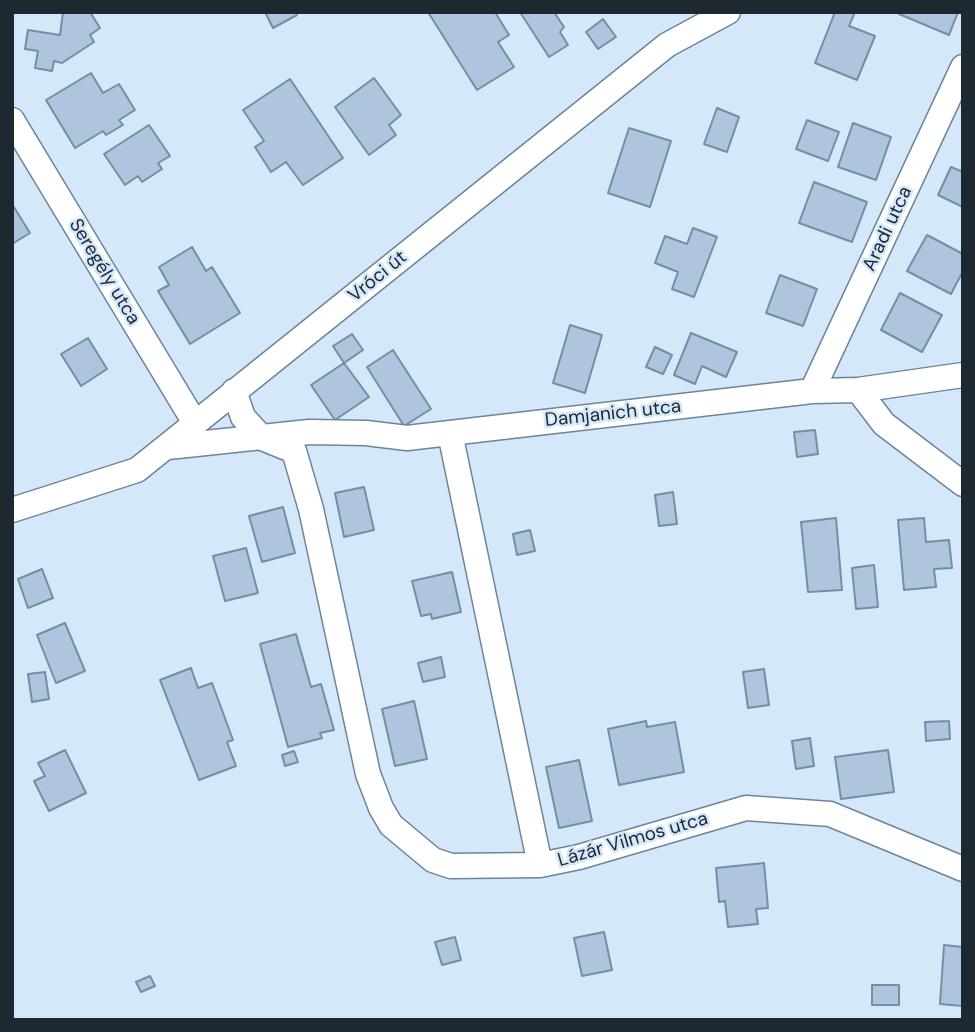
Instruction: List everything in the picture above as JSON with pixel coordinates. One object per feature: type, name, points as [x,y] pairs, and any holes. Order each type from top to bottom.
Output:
[{"type":"street","name":"Vróci út","points":[[12,510],[137,470],[667,46],[728,12]]},
{"type":"street","name":"Aradi utca","points":[[812,391],[963,66]]},
{"type":"street","name":"Seregély utca","points":[[12,120],[195,423]]},
{"type":"street","name":"Damjanich utca","points":[[168,447],[309,432],[366,433],[407,438],[812,391],[858,390],[963,375]]},
{"type":"street","points":[[858,390],[884,424],[963,484]]},
{"type":"street","points":[[234,391],[243,417],[262,438]]},
{"type":"street","points":[[450,433],[540,865]]},
{"type":"street","name":"Lázár Vilmos utca","points":[[262,438],[294,452],[311,509],[368,774],[381,808],[391,825],[433,860],[451,866],[540,865],[579,857],[746,808],[830,814],[963,869]]},
{"type":"building","points":[[63,12],[90,12],[100,28],[90,35],[94,42],[62,63],[54,61],[52,71],[35,68],[38,51],[25,49],[28,30],[60,35]]},
{"type":"building","points":[[265,12],[295,12],[297,15],[273,28]]},
{"type":"building","points":[[428,12],[495,12],[509,35],[498,42],[514,67],[477,90]]},
{"type":"building","points":[[520,12],[554,12],[564,27],[560,32],[568,45],[549,57]]},
{"type":"building","points":[[835,12],[855,12],[849,26],[875,36],[857,80],[815,63]]},
{"type":"building","points":[[899,12],[958,12],[949,35]]},
{"type":"building","points":[[603,19],[616,37],[598,49],[586,32]]},
{"type":"building","points":[[91,73],[103,93],[119,84],[135,110],[119,120],[123,125],[106,135],[103,131],[75,148],[46,100]]},
{"type":"building","points":[[374,78],[401,115],[389,125],[396,135],[369,155],[335,107]]},
{"type":"building","points":[[290,79],[343,158],[303,185],[286,162],[271,172],[255,147],[264,141],[243,110]]},
{"type":"building","points":[[717,108],[739,117],[727,152],[704,144]]},
{"type":"building","points":[[807,120],[839,132],[828,161],[796,149]]},
{"type":"building","points":[[853,123],[891,137],[876,180],[838,167]]},
{"type":"building","points":[[149,125],[170,156],[158,163],[162,169],[142,182],[138,176],[125,185],[104,154]]},
{"type":"building","points":[[629,128],[671,141],[650,207],[608,193]]},
{"type":"building","points":[[951,167],[963,172],[963,207],[938,195]]},
{"type":"building","points":[[814,182],[867,202],[852,242],[799,223]]},
{"type":"building","points":[[12,204],[30,233],[12,244]]},
{"type":"building","points":[[693,228],[717,237],[694,297],[672,289],[678,272],[655,263],[665,236],[687,244]]},
{"type":"building","points":[[927,235],[963,254],[963,271],[951,294],[907,271]]},
{"type":"building","points":[[192,247],[206,271],[212,267],[240,313],[190,344],[158,291],[169,285],[159,267]]},
{"type":"building","points":[[780,275],[817,289],[803,326],[766,313]]},
{"type":"building","points":[[900,293],[942,315],[922,352],[881,330]]},
{"type":"building","points":[[570,325],[602,335],[585,393],[553,383]]},
{"type":"building","points":[[691,333],[737,352],[726,377],[702,366],[695,384],[674,375]]},
{"type":"building","points":[[352,334],[363,350],[344,363],[333,346]]},
{"type":"building","points":[[88,338],[107,369],[81,386],[61,354]]},
{"type":"building","points":[[655,347],[672,355],[663,374],[646,367]]},
{"type":"building","points":[[393,350],[431,409],[404,426],[367,367]]},
{"type":"building","points":[[344,363],[369,397],[335,420],[311,385]]},
{"type":"building","points":[[815,430],[818,454],[797,457],[794,432]]},
{"type":"building","points":[[364,487],[374,530],[344,537],[335,493]]},
{"type":"building","points":[[673,492],[677,524],[659,526],[655,495]]},
{"type":"building","points":[[283,507],[295,553],[262,562],[249,516]]},
{"type":"building","points":[[836,518],[842,590],[808,592],[801,522]]},
{"type":"building","points":[[924,518],[926,542],[949,540],[952,568],[934,569],[936,587],[904,590],[898,520]]},
{"type":"building","points":[[530,530],[535,551],[517,555],[513,534]]},
{"type":"building","points":[[246,548],[258,593],[225,601],[213,556]]},
{"type":"building","points":[[874,565],[878,607],[856,609],[852,568]]},
{"type":"building","points":[[42,569],[53,598],[28,608],[18,579]]},
{"type":"building","points":[[452,572],[461,612],[432,619],[431,614],[421,616],[412,581]]},
{"type":"building","points":[[65,623],[85,671],[56,683],[37,635]]},
{"type":"building","points":[[296,634],[311,687],[321,684],[334,730],[320,733],[322,738],[288,747],[260,644]]},
{"type":"building","points":[[441,657],[445,677],[423,682],[418,663]]},
{"type":"building","points":[[191,668],[198,688],[212,683],[233,740],[227,742],[236,766],[199,780],[160,680]]},
{"type":"building","points":[[764,669],[769,705],[748,708],[743,672]]},
{"type":"building","points":[[45,672],[49,699],[32,702],[28,674]]},
{"type":"building","points":[[414,701],[427,759],[395,766],[382,709]]},
{"type":"building","points":[[646,721],[647,727],[675,722],[684,772],[619,785],[608,729]]},
{"type":"building","points":[[949,721],[950,739],[926,741],[925,722]]},
{"type":"building","points":[[810,738],[814,766],[796,769],[792,741]]},
{"type":"building","points":[[65,750],[86,793],[49,811],[34,781],[45,776],[38,763]]},
{"type":"building","points":[[888,750],[894,792],[841,799],[835,757]]},
{"type":"building","points":[[294,751],[298,762],[285,766],[282,755]]},
{"type":"building","points":[[579,760],[592,821],[559,828],[546,767]]},
{"type":"building","points":[[764,863],[768,908],[756,909],[758,924],[728,927],[725,901],[719,902],[716,868]]},
{"type":"building","points":[[604,932],[612,970],[582,976],[574,938]]},
{"type":"building","points":[[455,937],[461,960],[442,965],[435,942]]},
{"type":"building","points":[[944,945],[963,947],[963,1006],[940,1004]]},
{"type":"building","points":[[150,976],[155,986],[141,992],[136,982]]},
{"type":"building","points":[[872,985],[899,985],[899,1005],[872,1005]]}]
